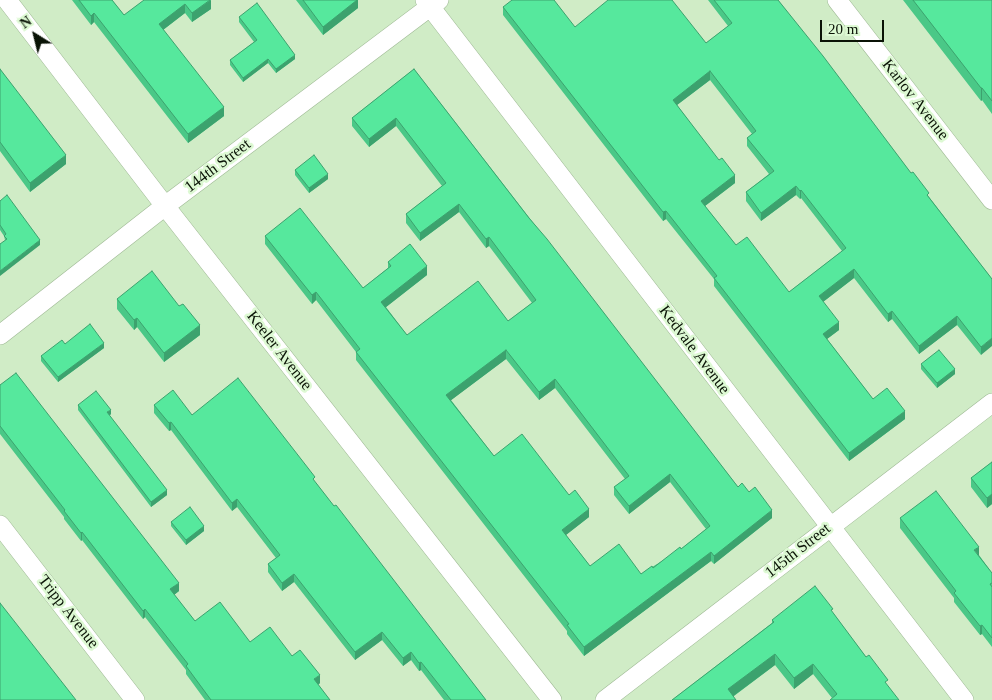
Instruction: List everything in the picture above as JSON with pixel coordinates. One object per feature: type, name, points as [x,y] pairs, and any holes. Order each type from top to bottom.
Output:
[{"type":"street","name":"Keeler Avenue","points":[[7,0],[552,700]]},
{"type":"street","name":"Karlov Avenue","points":[[837,0],[992,200]]},
{"type":"street","name":"144th Street","points":[[0,334],[432,2]]},
{"type":"street","name":"Kedvale Avenue","points":[[432,2],[830,527],[964,700]]},
{"type":"street","name":"145th Street","points":[[606,700],[992,403]]},
{"type":"street","name":"Tripp Avenue","points":[[0,525],[135,700]]},
{"type":"building","points":[[79,0],[112,0],[124,15],[144,0],[210,0],[192,13],[185,4],[159,24],[224,107],[188,134],[94,13],[91,16]]},
{"type":"building","points":[[303,0],[357,0],[323,27]]},
{"type":"building","points":[[512,0],[554,0],[575,27],[608,0],[672,0],[706,43],[732,23],[714,0],[778,0],[823,56],[911,173],[913,172],[929,193],[927,195],[992,279],[992,338],[981,347],[957,316],[919,346],[892,311],[888,314],[854,269],[819,296],[839,322],[823,334],[873,399],[887,388],[905,411],[849,453],[714,278],[717,276],[666,211],[663,212],[503,7]],"holes":[[[710,71],[756,131],[747,138],[774,171],[746,192],[761,213],[796,186],[846,248],[789,292],[747,237],[736,245],[701,201],[735,175],[722,158],[719,160],[673,100]]]},
{"type":"building","points":[[913,0],[992,0],[992,101],[981,88]]},
{"type":"building","points":[[257,3],[295,55],[276,69],[268,59],[243,78],[230,60],[257,40],[239,17]]},
{"type":"building","points":[[0,69],[66,155],[30,183],[0,142]]},
{"type":"building","points":[[414,69],[738,487],[742,483],[749,492],[755,487],[772,510],[714,556],[711,552],[584,647],[567,625],[569,624],[356,352],[360,349],[316,292],[312,295],[265,236],[300,208],[363,288],[391,266],[388,262],[410,244],[427,266],[381,302],[407,335],[478,281],[508,321],[536,300],[489,237],[486,239],[459,204],[420,233],[406,214],[446,183],[396,118],[369,139],[352,118]],"holes":[[[506,350],[539,392],[555,379],[629,476],[614,487],[629,506],[670,474],[710,526],[681,549],[680,547],[653,568],[652,566],[641,574],[619,544],[590,566],[562,530],[589,509],[575,490],[569,495],[522,434],[494,456],[446,395]]]},
{"type":"building","points":[[314,155],[328,174],[309,188],[295,170]]},
{"type":"building","points":[[7,195],[40,240],[0,271],[0,244],[7,239],[0,225],[0,201]]},
{"type":"building","points":[[152,271],[179,306],[183,304],[200,325],[164,353],[137,318],[134,320],[117,299]]},
{"type":"building","points":[[90,324],[104,343],[58,377],[41,356],[62,340],[65,344]]},
{"type":"building","points":[[939,350],[955,369],[937,383],[921,364]]},
{"type":"building","points":[[16,373],[179,583],[170,589],[195,621],[220,602],[250,642],[270,627],[292,656],[300,650],[320,675],[314,679],[330,700],[211,700],[186,666],[188,664],[81,533],[0,426],[0,385]]},
{"type":"building","points":[[238,378],[315,477],[313,479],[334,506],[336,505],[486,700],[451,700],[411,652],[403,658],[382,632],[355,652],[294,574],[282,583],[268,564],[280,555],[237,499],[232,503],[171,422],[169,423],[154,405],[173,390],[192,415]]},
{"type":"building","points":[[96,391],[111,410],[107,412],[167,490],[151,502],[78,405]]},
{"type":"building","points":[[992,462],[992,494],[987,498],[971,478]]},
{"type":"building","points":[[936,491],[979,547],[974,550],[992,573],[992,583],[990,584],[992,587],[992,638],[954,593],[956,591],[900,518]]},
{"type":"building","points":[[190,507],[204,526],[186,540],[171,522]]},
{"type":"building","points":[[815,586],[866,657],[869,655],[888,680],[885,682],[899,700],[830,700],[837,694],[813,664],[794,678],[775,654],[728,689],[736,700],[672,700],[774,622],[772,620]]},
{"type":"building","points":[[0,603],[76,700],[0,700]]}]
